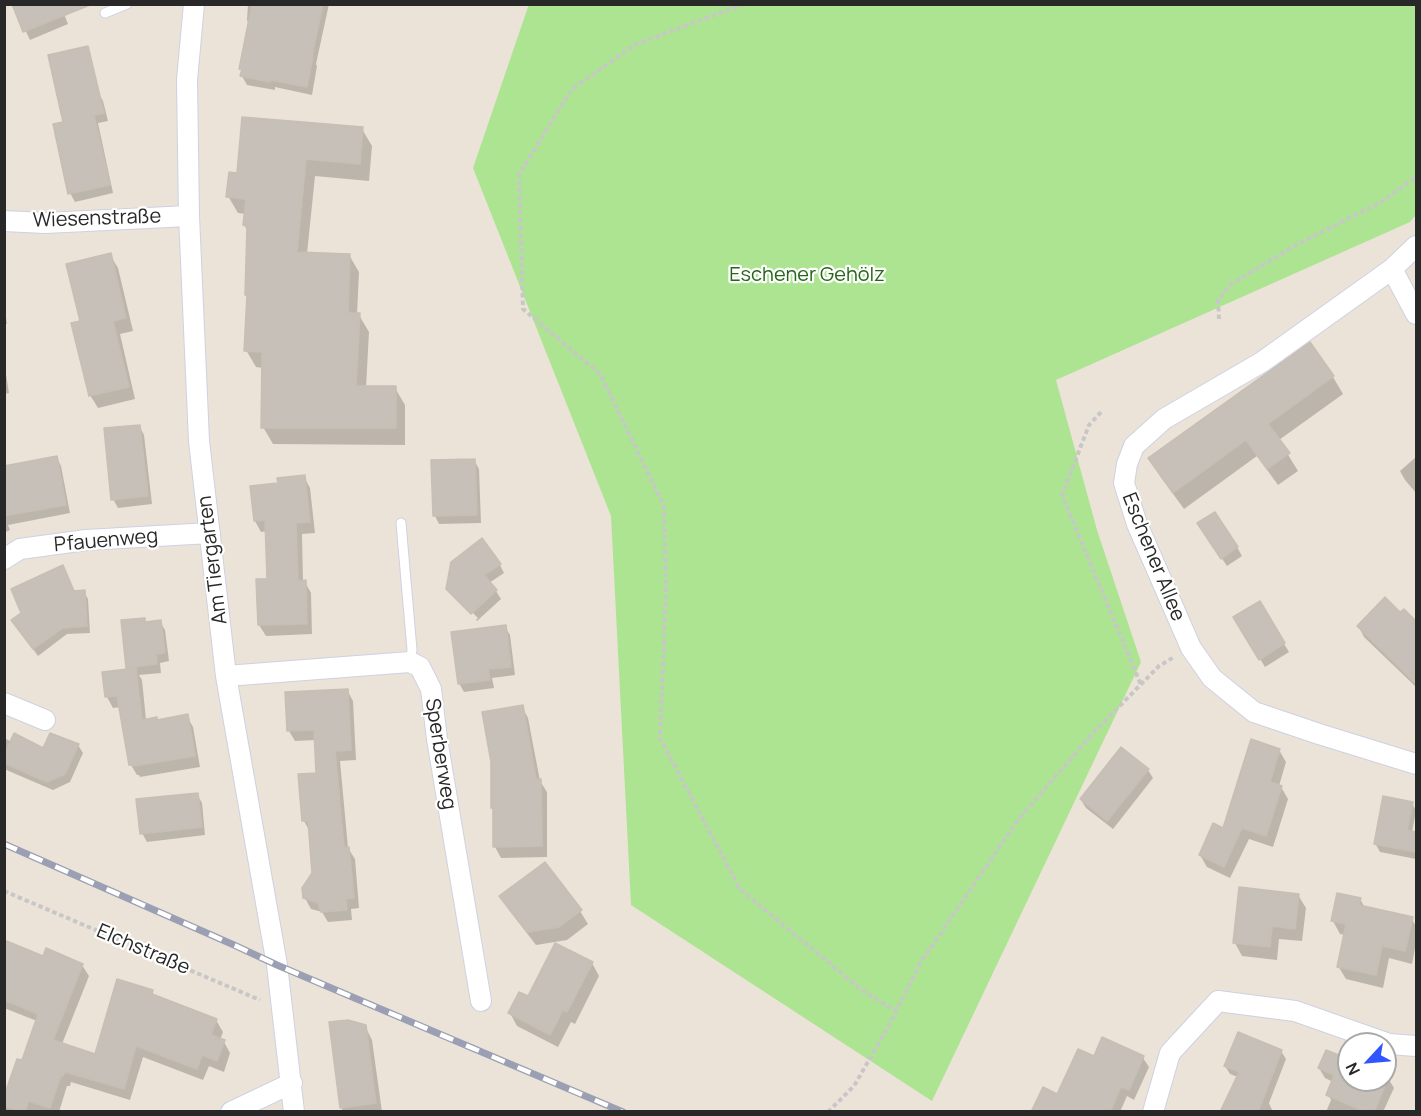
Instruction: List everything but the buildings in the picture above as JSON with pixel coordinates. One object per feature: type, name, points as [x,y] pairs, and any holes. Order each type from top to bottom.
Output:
[{"type":"street","name":"Am Tiergarten","points":[[194,4],[187,80],[189,216],[199,441],[226,676],[277,966],[294,1112]]},
{"type":"street","name":"Wiesenstraße","points":[[4,221],[45,223],[189,216]]},
{"type":"street","name":"Eschener Allee","points":[[1416,246],[1392,269],[1262,362],[1164,419],[1134,446],[1127,464],[1124,483],[1137,524],[1191,648],[1212,678],[1254,712],[1416,764]]},
{"type":"street","points":[[1392,269],[1416,314]]},
{"type":"street","name":"Pfauenweg","points":[[4,559],[20,549],[86,540],[210,533]]},
{"type":"street","points":[[226,676],[410,662]]},
{"type":"street","name":"Sperberweg","points":[[410,662],[420,668],[431,689],[437,739],[481,1001]]},
{"type":"street","points":[[4,703],[45,720]]},
{"type":"street","points":[[1153,1112],[1170,1053],[1218,1001],[1295,1011],[1389,1044],[1416,1046]]},
{"type":"street","points":[[231,1112],[292,1083]]},
{"type":"lane","points":[[105,13],[127,4]]},
{"type":"lane","points":[[401,523],[412,650],[410,662]]},
{"type":"path","points":[[744,4],[636,44],[571,90],[519,175],[523,309],[600,374],[664,506],[666,590],[660,738],[740,890],[863,991],[896,1011]]},
{"type":"path","points":[[1219,319],[1218,300],[1231,284],[1298,244],[1381,202],[1416,177]]},
{"type":"path","points":[[1101,412],[1089,425],[1062,495],[1141,685]]},
{"type":"path","points":[[828,1112],[854,1086],[921,962],[1018,820],[1093,733],[1159,666],[1191,648]]},
{"type":"path","name":"Elchstraße","points":[[4,891],[282,1010]]},
{"type":"green space","name":"Eschener Gehölz","points":[[529,4],[1416,5],[1416,215],[1410,222],[1056,380],[1097,530],[1141,662],[932,1101],[631,905],[611,516],[473,168]]},
{"type":"railway","points":[[4,844],[277,965],[623,1112]]}]
